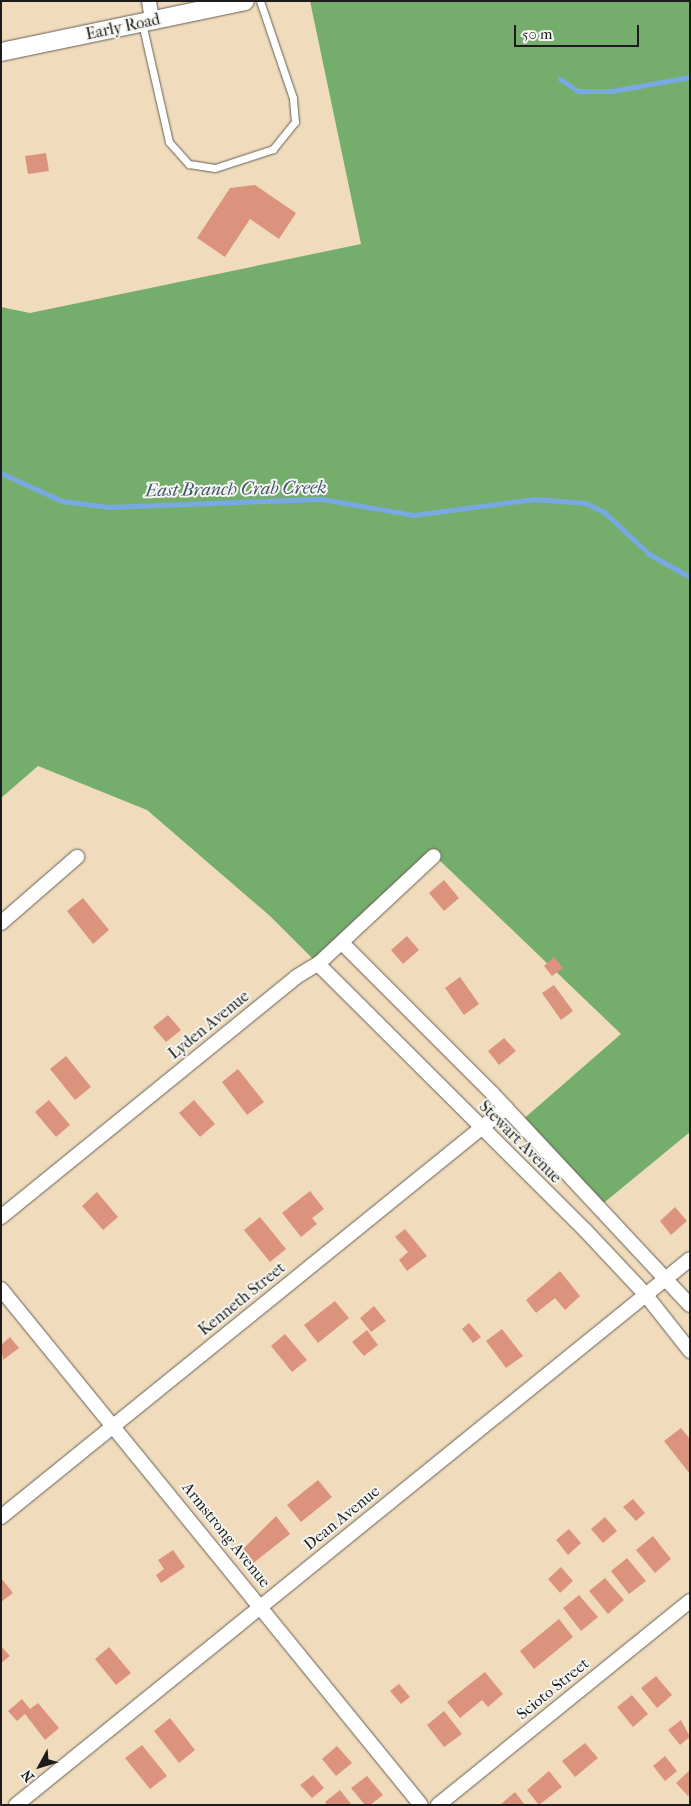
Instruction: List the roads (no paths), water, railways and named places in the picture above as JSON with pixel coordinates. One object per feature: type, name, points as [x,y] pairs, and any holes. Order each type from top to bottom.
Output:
[{"type":"street","points":[[147,22],[149,1]]},
{"type":"street","name":"Early Road","points":[[1,52],[245,1]]},
{"type":"street","name":"Lyden Avenue","points":[[1,1217],[296,977],[318,964],[434,856]]},
{"type":"street","points":[[1,923],[77,858]]},
{"type":"street","name":"Stewart Avenue","points":[[342,943],[506,1108],[667,1277],[690,1305]]},
{"type":"street","name":"Stewart Avenue","points":[[318,964],[645,1294],[690,1351]]},
{"type":"street","name":"Kenneth Street","points":[[1,1517],[506,1108]]},
{"type":"street","name":"Dean Avenue","points":[[16,1805],[690,1259]]},
{"type":"street","name":"Armstrong Avenue","points":[[1,1289],[421,1805]]},
{"type":"street","name":"Scioto Street","points":[[438,1805],[690,1601]]},
{"type":"lane","points":[[147,22],[169,142],[189,164],[214,168],[273,149],[295,122],[293,98],[260,1]]},
{"type":"waterway","points":[[560,79],[578,91],[612,91],[690,77]]},
{"type":"waterway","name":"East Branch Crab Creek","points":[[1,473],[62,501],[109,507],[321,499],[414,515],[534,499],[585,503],[604,512],[649,554],[690,577]]}]
